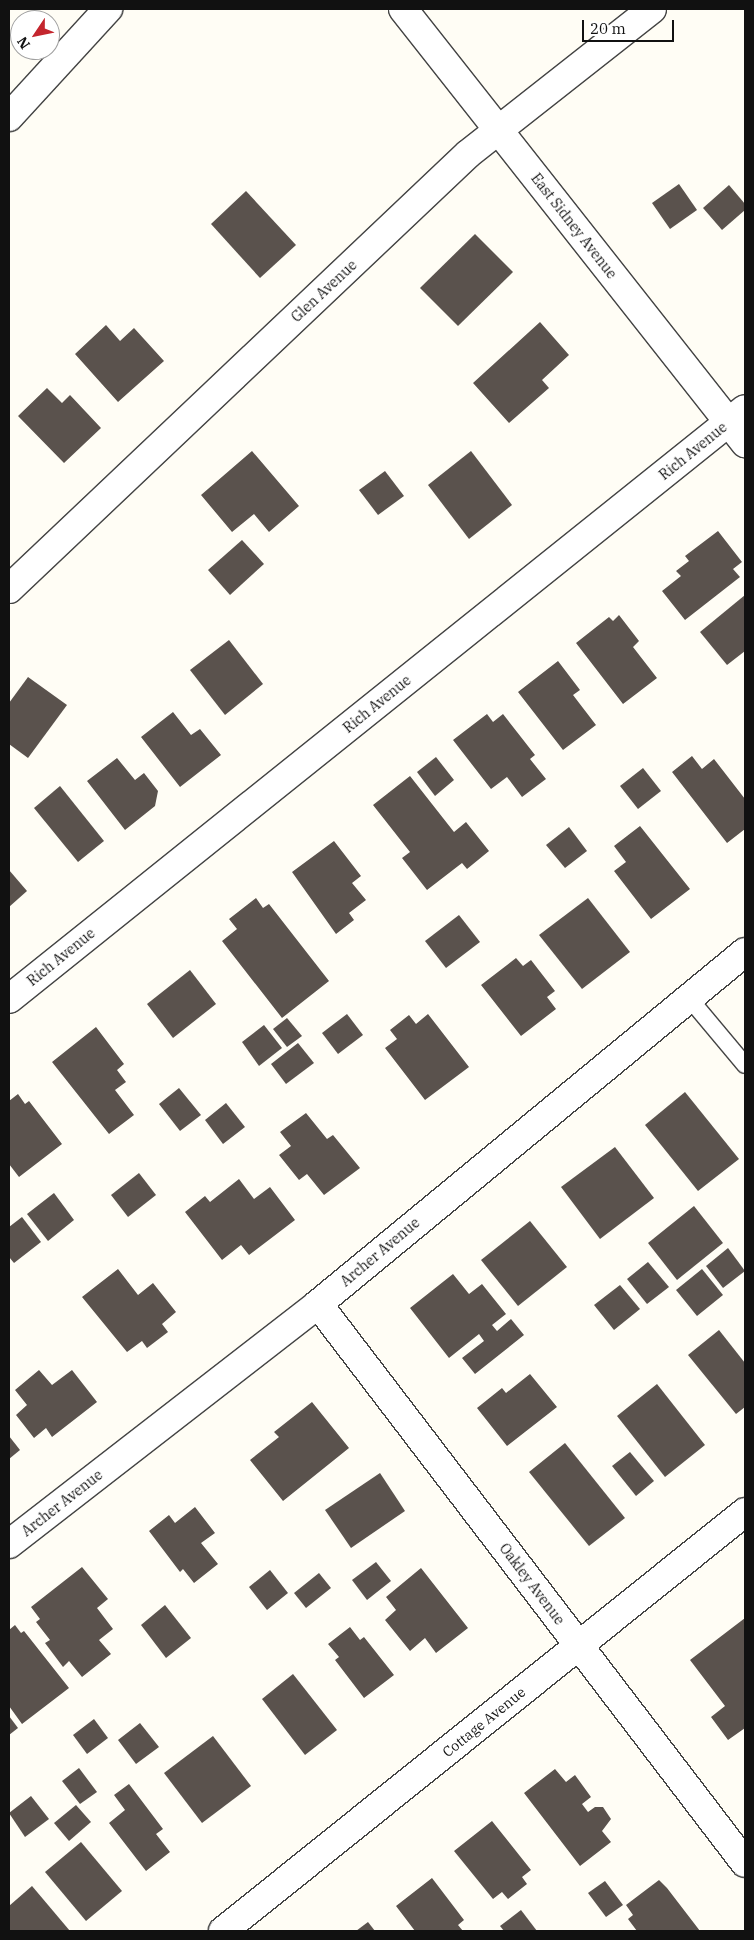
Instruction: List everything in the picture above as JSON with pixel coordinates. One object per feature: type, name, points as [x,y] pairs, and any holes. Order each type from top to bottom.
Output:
[{"type":"street","points":[[9,117],[108,9]]},
{"type":"street","name":"East Sidney Avenue","points":[[403,9],[498,130],[740,424]]},
{"type":"street","name":"Glen Avenue","points":[[9,589],[468,154],[652,9]]},
{"type":"street","name":"Rich Avenue","points":[[9,999],[740,424]]},
{"type":"street","name":"Archer Avenue","points":[[9,1544],[318,1304],[745,952]]},
{"type":"street","name":"Oakley Avenue","points":[[318,1304],[745,1864]]},
{"type":"street","name":"Cottage Avenue","points":[[223,1931],[745,1512]]},
{"type":"lane","points":[[689,998],[745,1065]]},
{"type":"building","points":[[679,184],[697,210],[670,229],[652,203]]},
{"type":"building","points":[[729,185],[745,204],[745,210],[722,230],[703,208]]},
{"type":"building","points":[[246,191],[296,245],[260,278],[211,224]]},
{"type":"building","points":[[475,234],[513,272],[458,326],[420,288]]},
{"type":"building","points":[[540,322],[569,355],[542,380],[549,388],[509,423],[473,383]]},
{"type":"building","points":[[106,325],[120,341],[134,328],[164,361],[118,402],[75,354]]},
{"type":"building","points":[[47,388],[62,403],[70,395],[101,428],[64,463],[18,416]]},
{"type":"building","points":[[252,451],[299,506],[269,532],[254,514],[232,532],[201,495]]},
{"type":"building","points":[[471,451],[512,505],[469,539],[428,485]]},
{"type":"building","points":[[385,471],[404,496],[378,515],[359,490]]},
{"type":"building","points":[[718,531],[742,562],[733,569],[740,577],[685,620],[662,591],[681,576],[676,571],[689,561],[685,556]]},
{"type":"building","points":[[242,540],[264,564],[230,595],[208,570]]},
{"type":"building","points":[[745,595],[745,651],[727,665],[700,632]]},
{"type":"building","points":[[619,615],[639,641],[633,647],[657,678],[623,704],[576,643],[609,617],[613,621]]},
{"type":"building","points":[[229,640],[263,684],[225,715],[190,670]]},
{"type":"building","points":[[558,661],[580,690],[573,695],[596,725],[563,750],[518,692]]},
{"type":"building","points":[[28,677],[67,705],[28,758],[9,744],[9,703]]},
{"type":"building","points":[[173,712],[191,735],[200,729],[221,755],[180,787],[141,737]]},
{"type":"building","points":[[487,714],[493,722],[503,714],[535,755],[530,759],[546,779],[522,797],[507,777],[491,789],[453,740]]},
{"type":"building","points":[[692,756],[702,769],[714,759],[745,799],[745,829],[727,843],[672,772]]},
{"type":"building","points":[[436,757],[454,780],[435,796],[417,772]]},
{"type":"building","points":[[117,758],[135,780],[144,773],[158,791],[155,806],[125,830],[87,781]]},
{"type":"building","points":[[643,768],[661,791],[638,809],[620,786]]},
{"type":"building","points":[[410,776],[454,832],[466,822],[489,851],[467,869],[462,863],[427,890],[402,858],[410,852],[373,805]]},
{"type":"building","points":[[60,786],[104,841],[78,862],[34,808]]},
{"type":"building","points":[[640,826],[690,889],[651,919],[614,871],[626,862],[614,846]]},
{"type":"building","points":[[569,827],[587,851],[565,868],[546,845]]},
{"type":"building","points":[[334,841],[361,876],[352,883],[366,900],[349,913],[354,920],[336,934],[292,872]]},
{"type":"building","points":[[9,870],[27,891],[9,907]]},
{"type":"building","points":[[256,898],[263,908],[269,904],[329,981],[282,1018],[222,941],[237,929],[229,919]]},
{"type":"building","points":[[588,898],[630,952],[582,989],[539,935]]},
{"type":"building","points":[[459,915],[480,942],[446,968],[425,941]]},
{"type":"building","points":[[516,958],[523,966],[531,960],[555,991],[547,997],[556,1009],[521,1036],[481,985]]},
{"type":"building","points":[[190,970],[216,1004],[173,1038],[147,1004]]},
{"type":"building","points":[[347,1014],[363,1035],[338,1054],[322,1033]]},
{"type":"building","points":[[428,1014],[469,1067],[425,1100],[385,1048],[397,1039],[390,1030],[409,1015],[416,1024]]},
{"type":"building","points":[[287,1018],[302,1036],[287,1047],[273,1029]]},
{"type":"building","points":[[264,1025],[282,1048],[259,1066],[242,1042]]},
{"type":"building","points":[[96,1027],[124,1064],[117,1070],[126,1082],[115,1090],[134,1115],[109,1134],[52,1062]]},
{"type":"building","points":[[298,1043],[314,1063],[286,1084],[271,1064]]},
{"type":"building","points":[[179,1088],[201,1115],[180,1131],[159,1104]]},
{"type":"building","points":[[685,1092],[739,1159],[698,1191],[645,1125]]},
{"type":"building","points":[[18,1094],[25,1104],[29,1101],[62,1144],[19,1177],[9,1164],[9,1101]]},
{"type":"building","points":[[226,1103],[245,1127],[223,1144],[205,1120]]},
{"type":"building","points":[[306,1113],[327,1139],[333,1135],[360,1168],[324,1195],[307,1174],[299,1180],[279,1155],[291,1146],[280,1132]]},
{"type":"building","points":[[615,1147],[654,1198],[600,1239],[561,1187]]},
{"type":"building","points":[[139,1173],[156,1195],[128,1217],[111,1195]]},
{"type":"building","points":[[239,1179],[254,1199],[270,1187],[295,1220],[249,1255],[241,1245],[222,1260],[185,1212],[205,1196],[210,1202]]},
{"type":"building","points":[[54,1193],[74,1220],[48,1241],[27,1214]]},
{"type":"building","points":[[694,1206],[723,1243],[677,1280],[648,1243]]},
{"type":"building","points":[[22,1217],[41,1242],[14,1263],[9,1257],[9,1227]]},
{"type":"building","points":[[530,1221],[567,1267],[518,1306],[481,1260]]},
{"type":"building","points":[[728,1248],[745,1271],[723,1288],[706,1266]]},
{"type":"building","points":[[648,1262],[669,1287],[647,1304],[627,1279]]},
{"type":"building","points":[[118,1269],[138,1295],[153,1283],[176,1312],[162,1324],[168,1332],[147,1348],[142,1341],[127,1352],[82,1297]]},
{"type":"building","points":[[702,1269],[723,1295],[697,1316],[676,1290]]},
{"type":"building","points":[[453,1274],[469,1294],[482,1284],[506,1314],[492,1325],[497,1331],[511,1319],[524,1335],[475,1374],[462,1358],[484,1341],[479,1334],[449,1358],[410,1308]]},
{"type":"building","points":[[620,1285],[640,1309],[614,1330],[594,1305]]},
{"type":"building","points":[[719,1330],[745,1363],[745,1407],[736,1414],[688,1355]]},
{"type":"building","points":[[39,1370],[52,1385],[72,1370],[97,1402],[52,1437],[46,1428],[34,1438],[16,1415],[27,1405],[15,1390]]},
{"type":"building","points":[[530,1374],[557,1407],[507,1446],[477,1408],[502,1388],[506,1393]]},
{"type":"building","points":[[657,1384],[705,1445],[665,1477],[617,1416]]},
{"type":"building","points":[[312,1402],[349,1448],[283,1501],[250,1460],[279,1437],[274,1432]]},
{"type":"building","points":[[9,1436],[20,1450],[9,1459]]},
{"type":"building","points":[[565,1443],[625,1518],[589,1546],[529,1472]]},
{"type":"building","points":[[630,1452],[654,1481],[636,1496],[612,1466]]},
{"type":"building","points":[[380,1473],[405,1511],[351,1548],[325,1510]]},
{"type":"building","points":[[195,1507],[215,1533],[201,1543],[218,1564],[194,1583],[183,1569],[180,1572],[149,1531],[169,1515],[175,1523]]},
{"type":"building","points":[[376,1562],[391,1581],[367,1600],[352,1580]]},
{"type":"building","points":[[82,1567],[108,1599],[97,1608],[113,1629],[99,1640],[111,1654],[82,1677],[69,1661],[63,1667],[45,1643],[50,1640],[36,1622],[40,1619],[31,1607]]},
{"type":"building","points":[[421,1568],[468,1628],[436,1653],[425,1638],[410,1651],[385,1620],[396,1610],[386,1597]]},
{"type":"building","points":[[270,1570],[288,1593],[267,1610],[249,1587]]},
{"type":"building","points":[[319,1573],[331,1588],[306,1608],[294,1593]]},
{"type":"building","points":[[165,1605],[191,1638],[166,1658],[141,1625]]},
{"type":"building","points":[[745,1618],[745,1728],[728,1740],[711,1717],[725,1706],[690,1660]]},
{"type":"building","points":[[15,1625],[21,1633],[24,1631],[69,1688],[22,1724],[9,1706],[9,1630]]},
{"type":"building","points":[[350,1627],[360,1640],[364,1637],[394,1675],[364,1698],[335,1660],[339,1657],[328,1644]]},
{"type":"building","points":[[293,1674],[337,1730],[305,1755],[262,1699]]},
{"type":"building","points":[[9,1716],[18,1728],[9,1735]]},
{"type":"building","points":[[94,1719],[108,1738],[87,1754],[73,1735]]},
{"type":"building","points":[[140,1723],[159,1747],[136,1764],[118,1740]]},
{"type":"building","points":[[213,1736],[251,1786],[202,1823],[164,1773]]},
{"type":"building","points":[[79,1768],[97,1792],[80,1804],[62,1781]]},
{"type":"building","points":[[555,1769],[566,1782],[575,1775],[591,1797],[582,1804],[588,1812],[595,1807],[603,1807],[611,1819],[602,1831],[611,1842],[580,1866],[524,1793]]},
{"type":"building","points":[[129,1784],[163,1829],[156,1834],[170,1852],[146,1871],[109,1823],[125,1810],[114,1795]]},
{"type":"building","points":[[31,1796],[49,1819],[25,1837],[9,1813]]},
{"type":"building","points":[[76,1805],[91,1822],[69,1841],[54,1823]]},
{"type":"building","points":[[492,1821],[531,1870],[522,1877],[527,1884],[508,1899],[502,1892],[493,1899],[454,1851]]},
{"type":"building","points":[[81,1842],[122,1891],[86,1921],[45,1872]]},
{"type":"building","points":[[432,1878],[464,1920],[458,1925],[463,1931],[415,1931],[396,1906]]},
{"type":"building","points":[[659,1880],[700,1931],[637,1931],[628,1919],[633,1915],[626,1905]]},
{"type":"building","points":[[605,1881],[623,1905],[606,1917],[588,1893]]},
{"type":"building","points":[[32,1886],[70,1931],[9,1931],[9,1906]]},
{"type":"building","points":[[521,1910],[537,1931],[504,1931],[500,1926]]},
{"type":"building","points":[[368,1922],[375,1931],[356,1931]]}]
